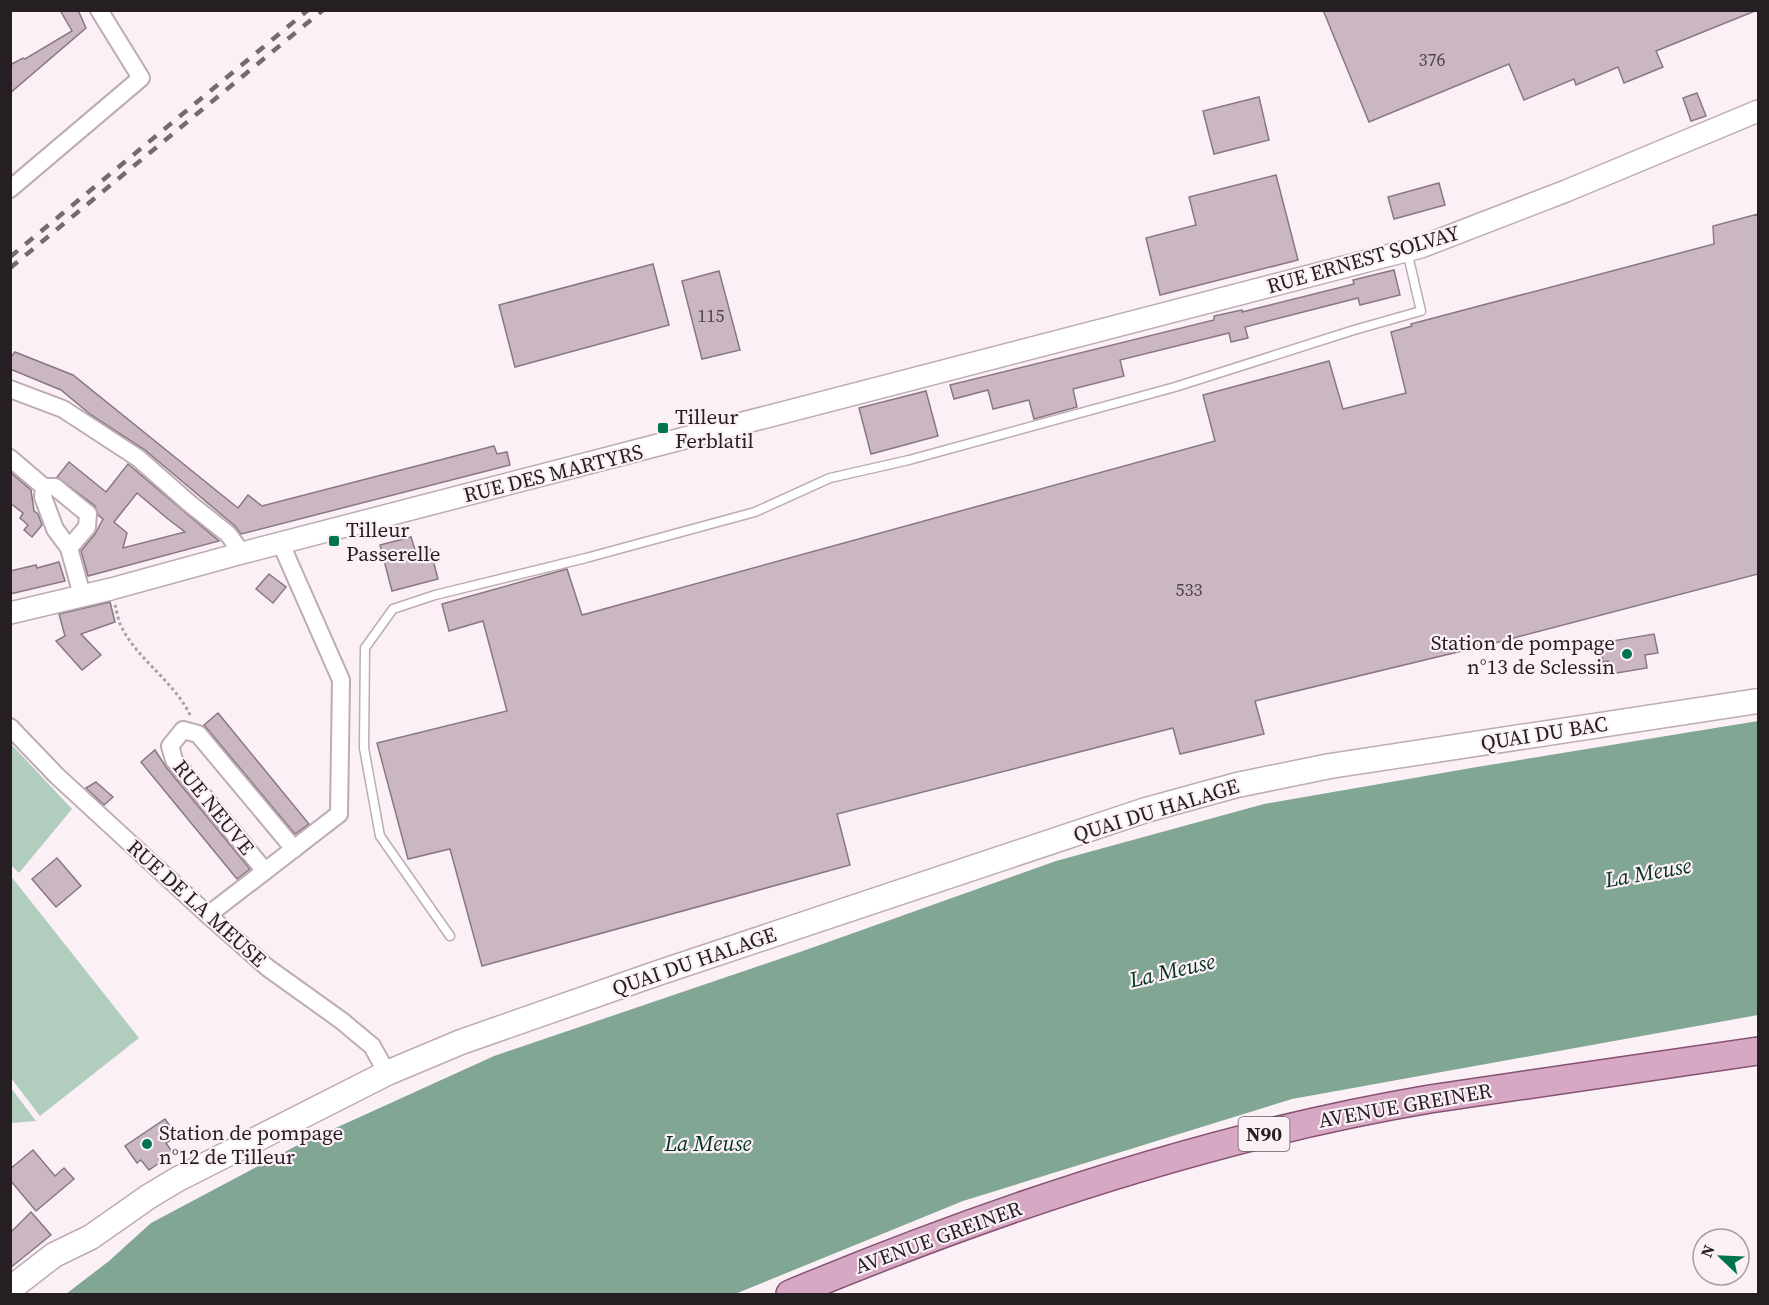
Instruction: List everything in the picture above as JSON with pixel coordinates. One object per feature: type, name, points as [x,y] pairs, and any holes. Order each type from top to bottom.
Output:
[{"type":"main road","name":"QUAI DU BAC","points":[[1330,766],[1758,701]]},
{"type":"main road","name":"QUAI DU HALAGE","points":[[10,1289],[54,1255],[91,1237],[178,1179],[387,1073],[461,1042],[1146,810],[1237,785],[1330,766]]},
{"type":"main road","name":"AVENUE GREINER","points":[[790,1294],[901,1249],[1013,1208],[1104,1179],[1278,1131],[1390,1105],[1758,1051]]},
{"type":"main road","name":"QUAI DU HALAGE","points":[[29,1294],[62,1268],[91,1237]]},
{"type":"street","points":[[10,189],[141,78],[99,10]]},
{"type":"street","name":"RUE ERNEST SOLVAY","points":[[1059,341],[1407,251],[1566,191],[1758,111]]},
{"type":"street","name":"RUE DES MARTYRS","points":[[10,613],[111,589],[1059,341]]},
{"type":"street","points":[[12,389],[63,409],[138,458],[228,534],[242,553]]},
{"type":"street","points":[[10,458],[44,487],[55,488],[88,514],[87,527],[69,548]]},
{"type":"street","points":[[44,487],[43,498],[55,529],[69,548],[82,595]]},
{"type":"street","points":[[208,915],[339,814],[341,680],[281,543]]},
{"type":"street","name":"RUE DE LA MEUSE","points":[[10,726],[57,776],[208,915],[268,968],[342,1021],[372,1046],[387,1073]]},
{"type":"street","name":"RUE NEUVE","points":[[265,871],[174,760],[170,746],[183,730],[198,734],[294,849]]},
{"type":"lane","points":[[450,936],[380,836],[364,748],[365,648],[393,609],[435,595],[586,558],[755,512],[830,478],[909,460],[1175,387],[1421,311],[1407,251]]},
{"type":"path","points":[[111,589],[121,627],[184,703],[198,734]]},
{"type":"shaded area","points":[[10,743],[72,809],[19,873],[11,865]]},
{"type":"shaded area","points":[[10,875],[139,1038],[40,1116],[11,1078]]},
{"type":"shaded area","points":[[11,1088],[36,1121],[11,1123]]},
{"type":"water","name":"La Meuse","points":[[1758,721],[1758,1015],[1292,1099],[963,1201],[735,1294],[66,1294],[109,1261],[151,1223],[296,1146],[494,1056],[800,952],[1056,861],[1264,804]]},
{"type":"building","points":[[60,10],[78,10],[86,28],[10,93],[10,65],[25,59],[72,31]]},
{"type":"building","points":[[1323,10],[1755,11],[1656,51],[1663,67],[1624,83],[1618,67],[1576,85],[1574,79],[1524,100],[1509,64],[1369,122]]},
{"type":"building","points":[[1697,93],[1706,116],[1691,121],[1683,98]]},
{"type":"building","points":[[1259,97],[1269,140],[1214,154],[1203,111]]},
{"type":"building","points":[[1276,175],[1298,260],[1160,295],[1146,238],[1196,225],[1189,197]]},
{"type":"building","points":[[1439,183],[1445,205],[1394,219],[1388,197]]},
{"type":"building","points":[[1758,214],[1758,574],[1491,644],[1255,701],[1264,734],[1180,754],[1173,728],[837,814],[850,865],[482,966],[450,849],[408,859],[377,743],[507,711],[483,621],[449,631],[442,604],[567,569],[582,615],[1215,441],[1203,395],[1329,361],[1343,409],[1406,393],[1391,332],[1412,326],[1411,324],[1714,244],[1713,226]]},
{"type":"building","points":[[653,264],[669,325],[515,367],[499,305]]},
{"type":"building","points":[[1394,270],[1400,295],[1360,305],[1358,298],[1245,327],[1248,338],[1231,342],[1229,333],[1120,360],[1124,376],[1073,389],[1077,407],[1034,419],[1029,400],[993,409],[988,390],[954,399],[950,385],[1214,320],[1214,316],[1242,310],[1242,312],[1354,284],[1353,280]]},
{"type":"building","points":[[719,271],[740,350],[702,359],[682,281]]},
{"type":"building","points":[[15,352],[73,375],[238,508],[248,495],[262,506],[494,446],[497,454],[507,452],[510,465],[241,534],[235,526],[145,450],[91,415],[61,390],[10,369],[10,358]]},
{"type":"building","points":[[926,391],[938,436],[871,454],[859,408]]},
{"type":"building","points":[[69,462],[106,492],[128,464],[219,541],[88,576],[81,551],[95,534],[103,519],[98,515],[95,506],[57,477]],"holes":[[[137,493],[185,532],[123,548],[127,533],[114,522]]]},
{"type":"building","points":[[10,472],[31,490],[34,511],[38,514],[42,525],[32,537],[24,530],[28,525],[20,518],[23,513],[10,503]]},
{"type":"building","points":[[411,537],[416,553],[430,549],[438,579],[392,591],[380,545]]},
{"type":"building","points":[[59,562],[65,581],[10,594],[10,571],[36,565],[37,568]]},
{"type":"building","points":[[269,574],[286,587],[273,603],[256,589]]},
{"type":"building","points":[[110,602],[115,622],[81,634],[101,655],[82,670],[56,641],[65,636],[59,614]]},
{"type":"building","name":"Station de pompage n°13 de Sclessin","points":[[1654,634],[1658,653],[1645,655],[1647,668],[1611,674],[1608,661],[1603,662],[1600,643]]},
{"type":"building","points":[[218,713],[309,824],[295,834],[204,725]]},
{"type":"building","points":[[155,750],[166,767],[250,869],[237,879],[141,762]]},
{"type":"building","points":[[96,782],[113,797],[104,805],[86,788]]},
{"type":"building","points":[[57,858],[81,886],[56,907],[32,879]]},
{"type":"building","name":"Station de pompage n°12 de Tilleur","points":[[165,1119],[177,1136],[166,1143],[173,1153],[149,1170],[141,1160],[137,1163],[125,1146]]},
{"type":"building","points":[[33,1150],[55,1176],[64,1168],[74,1179],[36,1211],[10,1180],[10,1169]]},
{"type":"building","points":[[31,1212],[51,1235],[10,1268],[10,1233]]},
{"type":"railway","points":[[10,257],[308,10]]},
{"type":"railway","points":[[10,268],[323,10]]},
{"type":"place","name":"Tilleur Ferblatil","points":[[663,428]]},
{"type":"place","name":"Tilleur Passerelle","points":[[334,541]]},
{"type":"place","name":"Station de pompage n°13 de Sclessin","points":[[1627,654]]},
{"type":"place","name":"Station de pompage n°12 de Tilleur","points":[[147,1144]]}]
